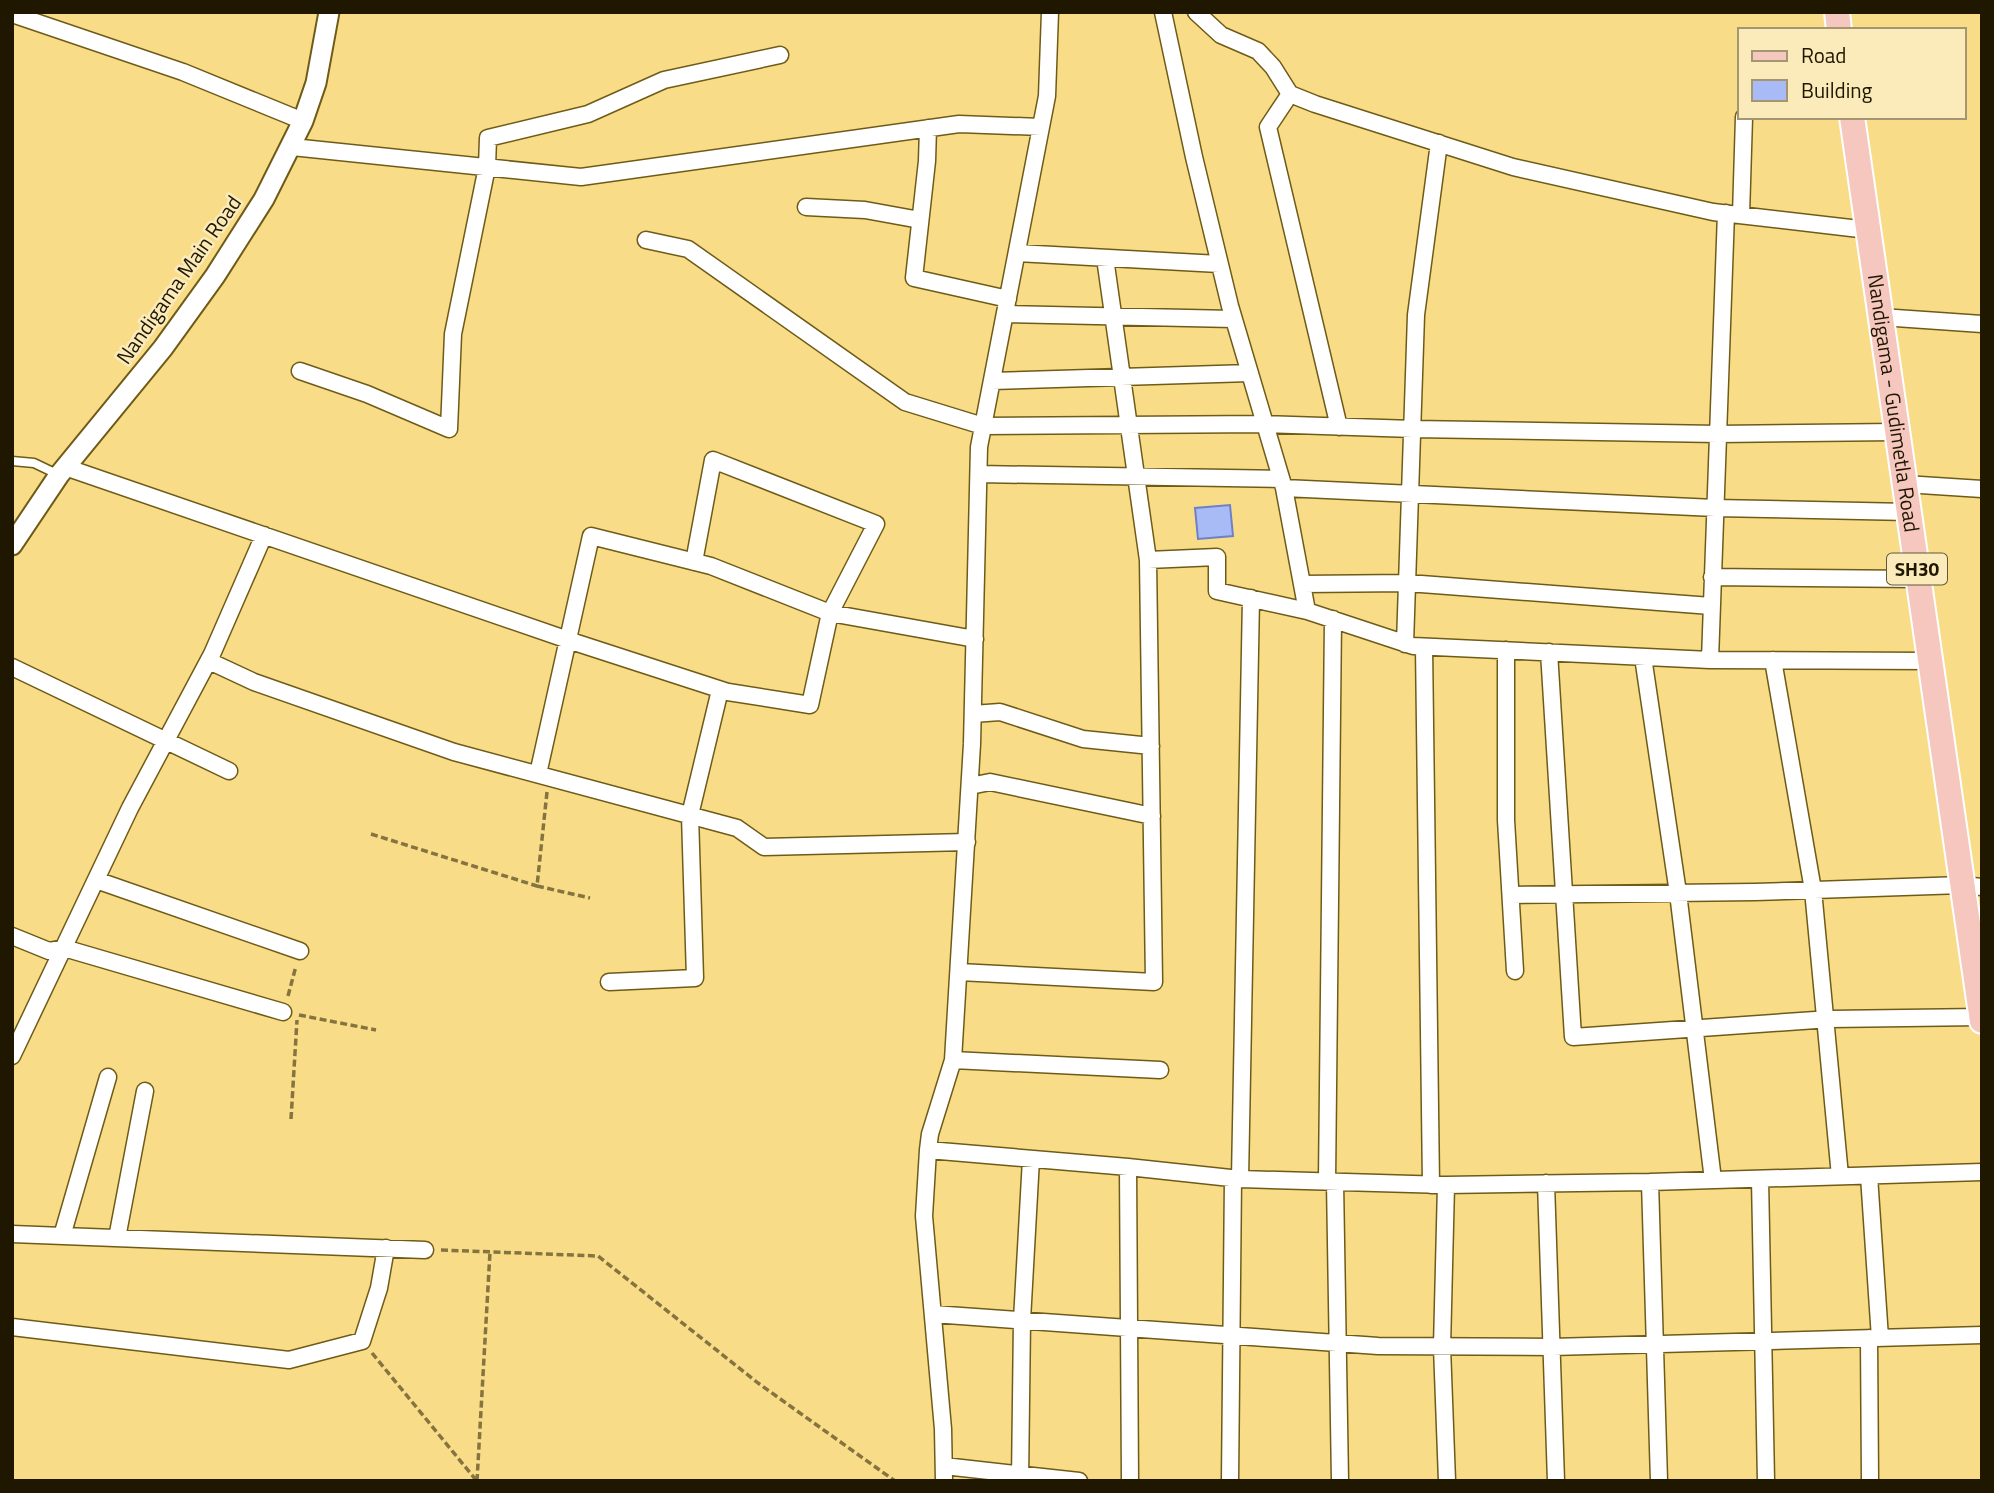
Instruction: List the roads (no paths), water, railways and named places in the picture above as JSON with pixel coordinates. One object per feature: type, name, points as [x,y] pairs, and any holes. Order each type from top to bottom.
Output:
[{"type":"main road","name":"Nandigama - Gudimetla Road","points":[[1852,119],[1930,662],[1972,886],[1981,1019]]},
{"type":"street","name":"Nandigama Main Road","points":[[12,545],[62,471],[163,348],[215,276],[264,199],[303,121],[316,83],[328,12]]},
{"type":"street","points":[[1050,12],[1047,96],[979,447],[970,786],[953,1060],[930,1134],[924,1216],[943,1429],[944,1474],[1079,1481]]},
{"type":"street","points":[[1163,12],[1219,264],[1283,484],[1307,611]]},
{"type":"street","points":[[1196,12],[1221,35],[1258,51],[1273,67],[1290,94],[1315,104],[1513,166],[1713,212],[1868,230]]},
{"type":"street","points":[[12,14],[183,72],[303,121]]},
{"type":"street","points":[[300,371],[367,394],[449,429],[453,334],[487,167],[488,138],[588,114],[664,80],[780,55]]},
{"type":"street","points":[[1290,94],[1268,127],[1339,427]]},
{"type":"street","points":[[1710,660],[1718,434],[1733,214],[1744,119]]},
{"type":"street","points":[[292,147],[581,177],[959,124],[1041,127]]},
{"type":"street","points":[[928,128],[914,278],[1007,306],[1113,316],[1233,318]]},
{"type":"street","points":[[1405,644],[1416,315],[1439,143]]},
{"type":"street","points":[[806,208],[865,210],[920,220]]},
{"type":"street","points":[[646,240],[688,249],[905,402],[983,426],[1265,424],[1718,434],[1897,432]]},
{"type":"street","points":[[1017,253],[1219,264]]},
{"type":"street","points":[[959,972],[1154,982],[1148,560],[1105,258]]},
{"type":"street","points":[[1881,317],[1982,324]]},
{"type":"street","points":[[992,381],[1250,373]]},
{"type":"street","points":[[62,471],[264,535],[720,690],[810,705],[830,613],[876,524],[713,460],[694,562]]},
{"type":"street","points":[[979,474],[1136,476],[1283,484],[1410,495],[1715,508],[1909,512]]},
{"type":"street","points":[[1905,484],[1982,489]]},
{"type":"street","points":[[264,535],[209,661],[254,682],[454,751],[737,828],[764,847],[967,842]]},
{"type":"street","points":[[543,775],[591,536],[711,566],[830,613],[975,639]]},
{"type":"street","points":[[1148,560],[1217,557],[1217,591],[1307,611],[1405,644],[1424,647],[1710,660],[1930,662]]},
{"type":"street","points":[[1713,577],[1918,579]]},
{"type":"street","points":[[1302,584],[1408,583],[1712,606]]},
{"type":"street","points":[[1230,1481],[1231,1336],[1251,598]]},
{"type":"street","points":[[1333,620],[1331,1182],[1338,1343],[1340,1481]]},
{"type":"street","points":[[1424,647],[1447,1481]]},
{"type":"street","points":[[1506,650],[1506,820],[1515,971]]},
{"type":"street","points":[[1549,652],[1573,1037],[1825,1019],[1981,1019]]},
{"type":"street","points":[[12,1056],[19,1025],[64,948],[130,808],[212,654]]},
{"type":"street","points":[[1643,657],[1678,893],[1713,1180]]},
{"type":"street","points":[[1773,660],[1813,890],[1840,1177]]},
{"type":"street","points":[[12,667],[229,771]]},
{"type":"street","points":[[609,982],[695,978],[690,815],[720,690]]},
{"type":"street","points":[[973,713],[1000,712],[1083,739],[1151,746]]},
{"type":"street","points":[[970,786],[990,782],[1152,816]]},
{"type":"street","points":[[96,880],[300,951]]},
{"type":"street","points":[[1511,895],[1972,886]]},
{"type":"street","points":[[12,936],[49,951],[64,948],[290,1013]]},
{"type":"street","points":[[953,1060],[1160,1070]]},
{"type":"street","points":[[62,1236],[108,1077]]},
{"type":"street","points":[[117,1238],[145,1091]]},
{"type":"street","points":[[928,1150],[1236,1178],[1438,1185],[1982,1172]]},
{"type":"street","points":[[1020,1478],[1022,1320],[1031,1159]]},
{"type":"street","points":[[1128,1167],[1130,1481]]},
{"type":"street","points":[[1869,1176],[1874,1338],[1870,1481]]},
{"type":"street","points":[[1760,1178],[1766,1481]]},
{"type":"street","points":[[1650,1182],[1659,1481]]},
{"type":"street","points":[[1546,1184],[1556,1481]]},
{"type":"street","points":[[12,1234],[425,1250]]},
{"type":"street","points":[[12,1327],[289,1360],[362,1341],[379,1288],[386,1248]]},
{"type":"street","points":[[933,1314],[1378,1346],[1552,1347],[1982,1335]]},
{"type":"lane","points":[[12,461],[34,463],[62,471]]}]
